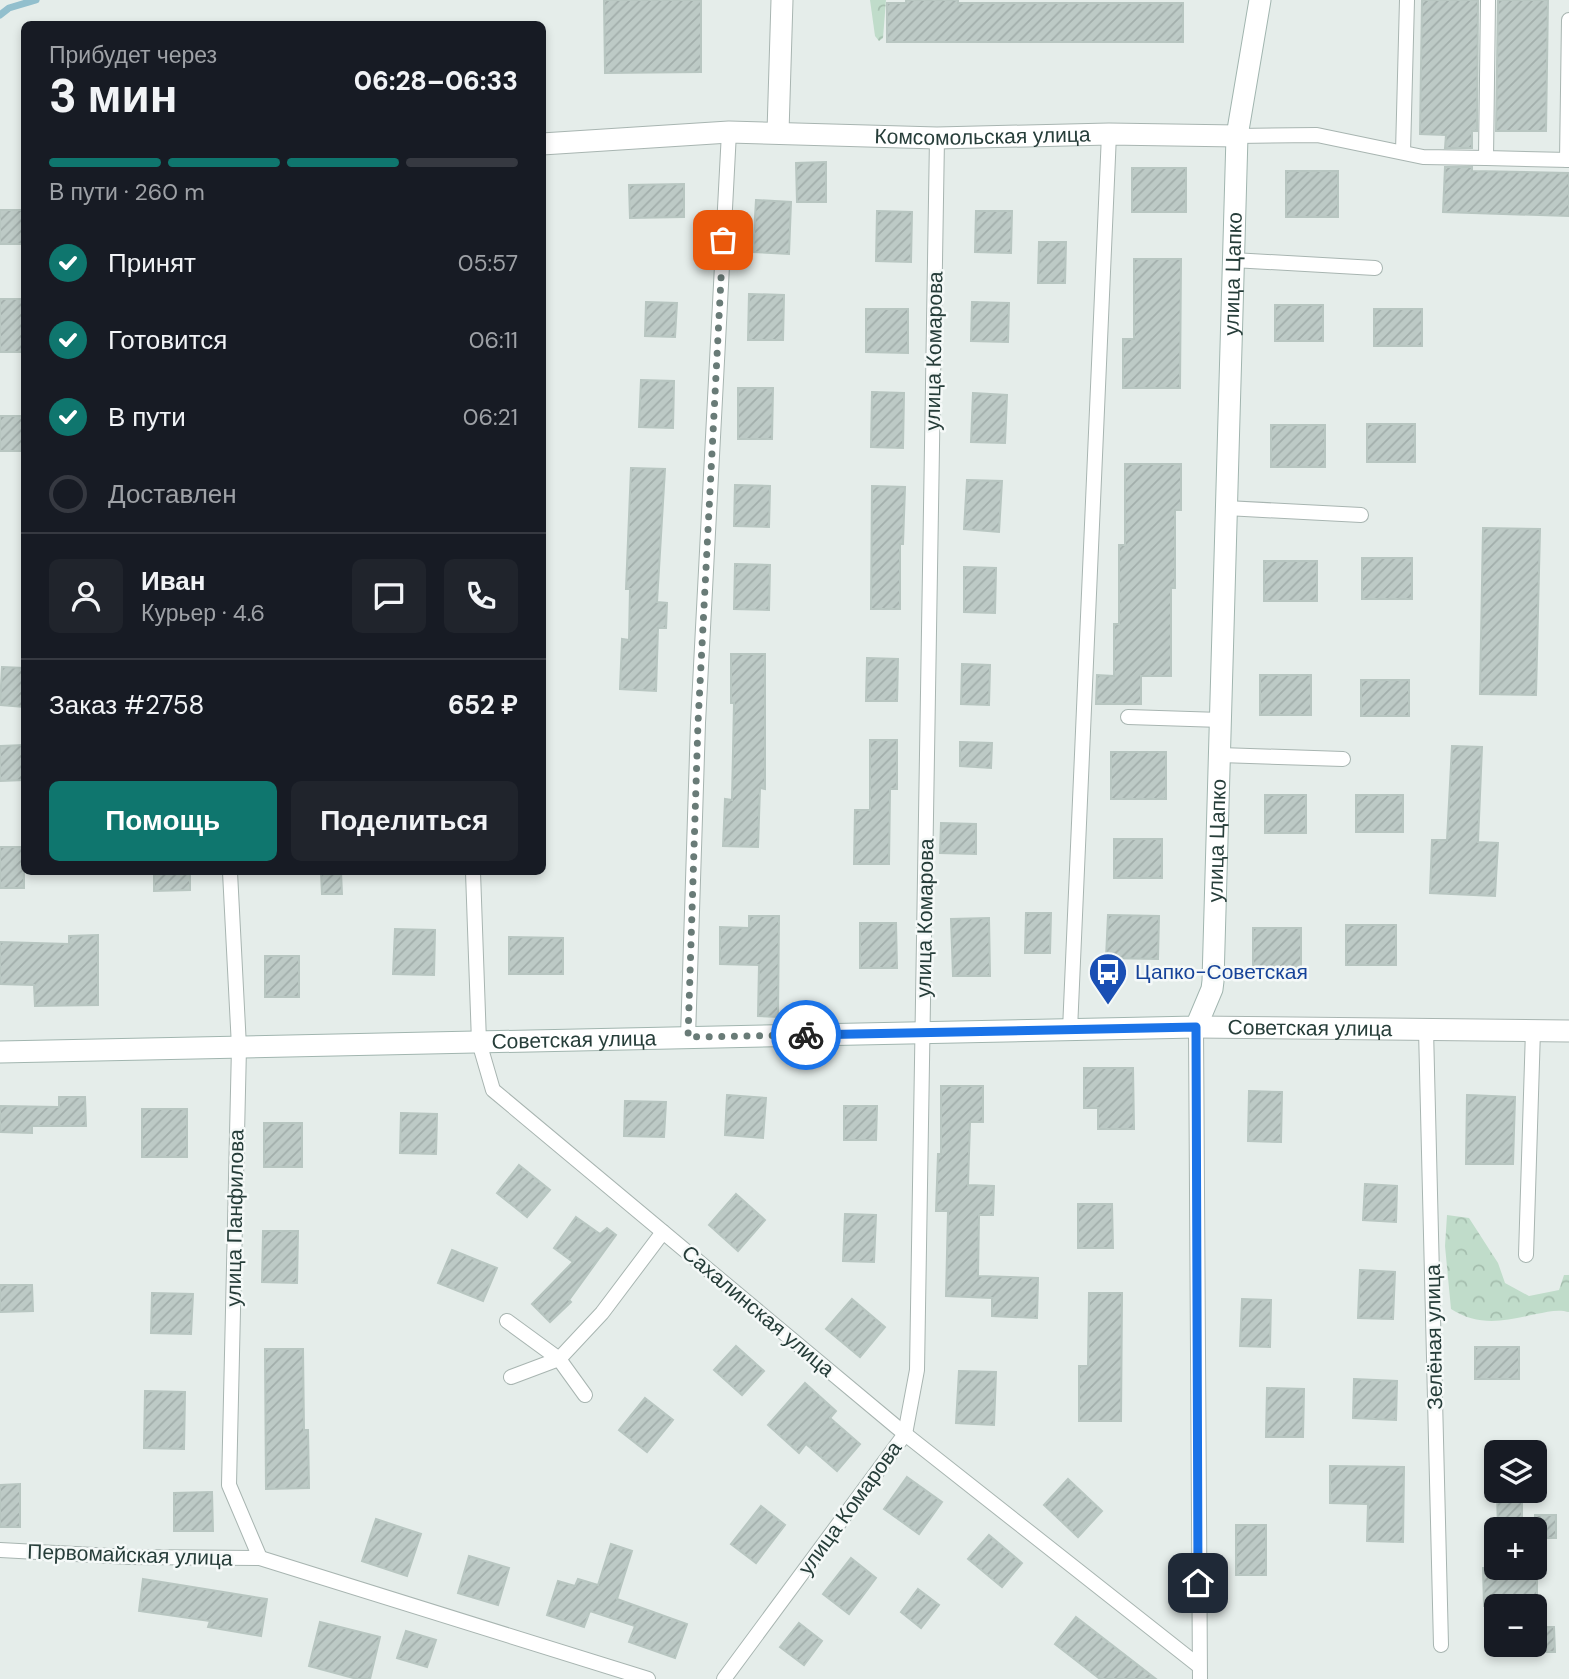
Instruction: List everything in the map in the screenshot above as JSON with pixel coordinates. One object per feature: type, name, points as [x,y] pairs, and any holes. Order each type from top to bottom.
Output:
[{"type":"street","points":[[778,132],[782,0]]},
{"type":"street","name":"улица Цапко","points":[[1196,1027],[1212,989],[1237,136],[1259,0]]},
{"type":"street","name":"Комсомольская улица","points":[[546,144],[729,132],[937,138],[1109,134],[1237,136]]},
{"type":"street","name":"Советская улица","points":[[0,1052],[1196,1027],[1569,1031]]},
{"type":"lane","points":[[1403,152],[1407,0]]},
{"type":"lane","points":[[1486,158],[1488,0]]},
{"type":"lane","points":[[1237,136],[1317,135],[1423,156],[1568,160],[1569,20]]},
{"type":"lane","points":[[688,1037],[698,723],[729,132]]},
{"type":"lane","points":[[1070,1030],[1109,134]]},
{"type":"lane","name":"улица Комарова","points":[[724,1679],[905,1434],[916,1370],[937,138]]},
{"type":"lane","points":[[1233,260],[1375,268]]},
{"type":"lane","points":[[1227,508],[1361,515]]},
{"type":"lane","points":[[1128,717],[1221,720]]},
{"type":"lane","points":[[1220,755],[1343,759]]},
{"type":"lane","name":"улица Панфилова","points":[[230,875],[239,1047],[229,1485],[260,1558]]},
{"type":"lane","name":"Сахалинская улица","points":[[473,875],[479,1042],[493,1090],[905,1434],[1199,1672]]},
{"type":"lane","name":"улица Цапко","points":[[1196,1027],[1199,1672]]},
{"type":"lane","name":"Зелёная улица","points":[[1426,1029],[1441,1645]]},
{"type":"lane","points":[[1526,1255],[1533,1030]]},
{"type":"lane","points":[[511,1377],[559,1359],[602,1313],[663,1232]]},
{"type":"lane","points":[[508,1321],[559,1359],[584,1395]]},
{"type":"lane","name":"Первомайская улица","points":[[0,1550],[131,1558],[260,1558]]},
{"type":"lane","points":[[260,1558],[648,1679]]},
{"type":"green space","points":[[870,0],[886,0],[883,38],[879,41],[875,36]]},
{"type":"green space","points":[[1447,1215],[1469,1218],[1498,1263],[1505,1283],[1529,1296],[1559,1290],[1564,1275],[1569,1275],[1569,1312],[1552,1311],[1492,1321],[1461,1315],[1451,1309],[1445,1246]]},
{"type":"building","points":[[604,0],[701,0],[701,72],[605,73]]},
{"type":"building","points":[[906,0],[958,0],[958,3],[1183,3],[1183,42],[887,42],[887,3],[906,3]]},
{"type":"building","points":[[1422,0],[1478,0],[1477,131],[1472,131],[1472,148],[1445,148],[1446,135],[1420,134]]},
{"type":"building","points":[[1498,0],[1548,0],[1546,131],[1496,131]]},
{"type":"building","points":[[826,162],[826,202],[797,202],[796,163]]},
{"type":"building","points":[[1445,167],[1472,167],[1472,171],[1569,173],[1569,216],[1443,212]]},
{"type":"building","points":[[1132,168],[1186,168],[1186,212],[1132,212]]},
{"type":"building","points":[[1286,171],[1338,171],[1338,217],[1286,217]]},
{"type":"building","points":[[684,184],[684,217],[630,218],[629,185]]},
{"type":"building","points":[[756,200],[791,202],[789,254],[753,252]]},
{"type":"building","points":[[0,210],[21,210],[21,244],[0,244]]},
{"type":"building","points":[[877,211],[912,212],[911,262],[876,261]]},
{"type":"building","points":[[976,211],[1012,211],[1011,253],[975,252]]},
{"type":"building","points":[[1039,242],[1066,242],[1065,283],[1038,283]]},
{"type":"building","points":[[1134,259],[1181,259],[1180,388],[1123,388],[1123,339],[1134,339]]},
{"type":"building","points":[[749,294],[784,295],[783,340],[748,340]]},
{"type":"building","points":[[0,299],[21,299],[21,352],[0,352]]},
{"type":"building","points":[[646,302],[677,303],[675,337],[645,336]]},
{"type":"building","points":[[972,302],[1009,303],[1008,342],[971,341]]},
{"type":"building","points":[[1275,305],[1323,305],[1323,341],[1275,341]]},
{"type":"building","points":[[866,309],[908,309],[908,353],[866,352]]},
{"type":"building","points":[[1374,309],[1422,309],[1422,346],[1374,346]]},
{"type":"building","points":[[641,380],[674,381],[673,428],[639,427]]},
{"type":"building","points":[[738,388],[773,388],[772,439],[738,439]]},
{"type":"building","points":[[872,392],[904,393],[903,448],[871,447]]},
{"type":"building","points":[[973,393],[1007,395],[1005,443],[971,442]]},
{"type":"building","points":[[0,416],[21,416],[21,451],[0,451]]},
{"type":"building","points":[[1367,424],[1415,424],[1415,462],[1367,462]]},
{"type":"building","points":[[1271,425],[1325,425],[1325,467],[1271,467]]},
{"type":"building","points":[[1125,464],[1181,464],[1181,510],[1175,510],[1175,588],[1171,588],[1171,676],[1141,676],[1141,704],[1096,704],[1097,675],[1114,676],[1114,624],[1119,624],[1119,545],[1125,545]]},
{"type":"building","points":[[631,468],[665,469],[657,602],[667,603],[666,628],[658,628],[656,691],[620,689],[622,639],[629,640],[630,589],[626,589]]},
{"type":"building","points":[[967,480],[1002,481],[999,532],[964,529]]},
{"type":"building","points":[[735,485],[770,486],[769,527],[734,526]]},
{"type":"building","points":[[872,486],[905,487],[903,544],[900,544],[900,609],[871,609]]},
{"type":"building","points":[[1483,528],[1540,529],[1536,695],[1480,694]]},
{"type":"building","points":[[1362,558],[1412,558],[1412,599],[1362,599]]},
{"type":"building","points":[[1264,561],[1317,561],[1317,601],[1264,601]]},
{"type":"building","points":[[735,564],[770,565],[769,610],[734,609]]},
{"type":"building","points":[[964,567],[996,568],[995,613],[964,612]]},
{"type":"building","points":[[731,654],[765,654],[765,789],[760,788],[758,847],[723,846],[725,799],[732,800],[734,703],[731,703]]},
{"type":"building","points":[[867,658],[898,659],[897,701],[866,701]]},
{"type":"building","points":[[962,664],[990,665],[989,705],[961,704]]},
{"type":"building","points":[[2,667],[21,668],[21,707],[0,705]]},
{"type":"building","points":[[1260,675],[1311,675],[1311,715],[1260,715]]},
{"type":"building","points":[[1361,680],[1409,680],[1409,716],[1361,716]]},
{"type":"building","points":[[870,740],[897,740],[897,789],[890,789],[889,864],[854,864],[855,810],[870,810]]},
{"type":"building","points":[[960,742],[992,743],[991,768],[960,766]]},
{"type":"building","points":[[21,745],[21,780],[0,781],[0,746]]},
{"type":"building","points":[[1452,746],[1482,747],[1478,842],[1498,843],[1495,896],[1430,893],[1432,840],[1447,840]]},
{"type":"building","points":[[1111,752],[1166,752],[1166,799],[1111,799]]},
{"type":"building","points":[[1265,795],[1306,795],[1306,833],[1265,833]]},
{"type":"building","points":[[1356,795],[1403,795],[1403,832],[1356,832]]},
{"type":"building","points":[[941,823],[976,824],[976,854],[940,853]]},
{"type":"building","points":[[1114,839],[1162,839],[1162,878],[1114,878]]},
{"type":"building","points":[[0,847],[21,847],[24,888],[0,888]]},
{"type":"building","points":[[154,875],[190,875],[190,890],[154,891]]},
{"type":"building","points":[[321,875],[341,875],[342,894],[322,894]]},
{"type":"building","points":[[1026,913],[1051,913],[1050,953],[1025,953]]},
{"type":"building","points":[[1108,915],[1159,916],[1158,959],[1106,958]]},
{"type":"building","points":[[749,916],[779,916],[778,1017],[758,1016],[759,965],[720,964],[720,927],[749,928]]},
{"type":"building","points":[[989,918],[990,976],[953,976],[951,919]]},
{"type":"building","points":[[860,923],[896,923],[897,968],[860,968]]},
{"type":"building","points":[[1346,925],[1396,925],[1396,965],[1346,965]]},
{"type":"building","points":[[1253,928],[1301,928],[1301,969],[1253,969]]},
{"type":"building","points":[[395,929],[435,930],[434,975],[393,974]]},
{"type":"building","points":[[98,935],[98,1005],[35,1006],[34,985],[0,984],[0,942],[69,944],[69,936]]},
{"type":"building","points":[[509,937],[563,938],[563,974],[509,974]]},
{"type":"building","points":[[265,956],[299,956],[299,997],[265,997]]},
{"type":"building","points":[[1084,1068],[1133,1068],[1134,1129],[1098,1129],[1098,1108],[1084,1108]]},
{"type":"building","points":[[941,1086],[983,1086],[983,1122],[970,1122],[968,1185],[994,1186],[993,1215],[979,1215],[978,1276],[1038,1278],[1037,1318],[992,1316],[992,1298],[946,1296],[948,1211],[936,1211],[938,1154],[941,1154]]},
{"type":"building","points":[[1249,1091],[1282,1092],[1281,1142],[1248,1141]]},
{"type":"building","points":[[727,1095],[766,1098],[763,1138],[725,1135]]},
{"type":"building","points":[[1467,1095],[1515,1097],[1513,1164],[1466,1164]]},
{"type":"building","points":[[59,1097],[85,1097],[86,1126],[32,1126],[32,1133],[0,1132],[0,1106],[59,1107]]},
{"type":"building","points":[[625,1101],[666,1102],[664,1137],[624,1136]]},
{"type":"building","points":[[844,1106],[877,1106],[876,1140],[844,1140]]},
{"type":"building","points":[[142,1109],[187,1109],[187,1157],[142,1157]]},
{"type":"building","points":[[401,1113],[437,1114],[436,1154],[400,1153]]},
{"type":"building","points":[[264,1123],[302,1123],[302,1167],[264,1167]]},
{"type":"building","points":[[519,1165],[550,1190],[527,1217],[497,1193]]},
{"type":"building","points":[[1365,1184],[1397,1186],[1396,1222],[1363,1220]]},
{"type":"building","points":[[736,1194],[765,1220],[738,1251],[709,1225]]},
{"type":"building","points":[[1078,1204],[1112,1204],[1113,1248],[1078,1248]]},
{"type":"building","points":[[845,1214],[876,1215],[874,1262],[843,1261]]},
{"type":"building","points":[[576,1217],[600,1234],[607,1228],[616,1235],[569,1300],[571,1302],[550,1322],[532,1304],[573,1262],[554,1248]]},
{"type":"building","points":[[263,1231],[298,1231],[297,1283],[262,1282]]},
{"type":"building","points":[[452,1250],[497,1268],[483,1301],[438,1283]]},
{"type":"building","points":[[1360,1270],[1395,1272],[1393,1319],[1358,1318]]},
{"type":"building","points":[[0,1285],[32,1285],[33,1311],[0,1312]]},
{"type":"building","points":[[152,1293],[193,1294],[191,1334],[151,1333]]},
{"type":"building","points":[[1089,1293],[1122,1293],[1121,1421],[1079,1421],[1079,1366],[1088,1366]]},
{"type":"building","points":[[852,1299],[885,1327],[860,1357],[826,1329]]},
{"type":"building","points":[[1242,1299],[1271,1300],[1270,1347],[1240,1346]]},
{"type":"building","points":[[736,1346],[764,1371],[742,1395],[714,1370]]},
{"type":"building","points":[[1475,1347],[1519,1347],[1519,1379],[1475,1379]]},
{"type":"building","points":[[265,1349],[303,1349],[304,1430],[308,1430],[309,1488],[266,1489]]},
{"type":"building","points":[[959,1371],[996,1372],[994,1425],[956,1423]]},
{"type":"building","points":[[1354,1379],[1397,1381],[1396,1420],[1353,1418]]},
{"type":"building","points":[[805,1383],[836,1411],[830,1418],[860,1444],[837,1471],[806,1444],[799,1453],[768,1425]]},
{"type":"building","points":[[1267,1388],[1304,1389],[1303,1437],[1266,1437]]},
{"type":"building","points":[[145,1391],[185,1392],[184,1449],[144,1448]]},
{"type":"building","points":[[645,1398],[673,1420],[647,1452],[619,1430]]},
{"type":"building","points":[[1330,1466],[1404,1467],[1403,1542],[1367,1541],[1368,1504],[1330,1503]]},
{"type":"building","points":[[907,1477],[942,1502],[919,1534],[884,1509]]},
{"type":"building","points":[[1068,1479],[1102,1511],[1078,1537],[1044,1505]]},
{"type":"building","points":[[20,1484],[20,1527],[0,1527],[0,1485]]},
{"type":"building","points":[[212,1492],[213,1531],[174,1531],[174,1493]]},
{"type":"building","points":[[1497,1503],[1522,1503],[1522,1517],[1498,1517]]},
{"type":"building","points":[[761,1506],[785,1525],[756,1563],[731,1544]]},
{"type":"building","points":[[1556,1515],[1556,1538],[1547,1538],[1547,1517],[1535,1517]]},
{"type":"building","points":[[376,1519],[421,1534],[407,1576],[362,1561]]},
{"type":"building","points":[[1236,1525],[1266,1525],[1266,1575],[1236,1575]]},
{"type":"building","points":[[989,1535],[1022,1563],[1002,1587],[968,1559]]},
{"type":"building","points":[[611,1544],[632,1551],[617,1599],[687,1624],[675,1658],[629,1642],[635,1626],[590,1611],[584,1627],[547,1615],[558,1581],[575,1586],[578,1579],[598,1585]]},
{"type":"building","points":[[469,1556],[509,1568],[498,1605],[458,1593]]},
{"type":"building","points":[[851,1558],[876,1578],[849,1614],[823,1594]]},
{"type":"building","points":[[1483,1568],[1484,1580],[1537,1580],[1537,1594],[1484,1594],[1484,1606]]},
{"type":"building","points":[[143,1579],[267,1599],[261,1636],[208,1627],[210,1621],[139,1611]]},
{"type":"building","points":[[918,1589],[939,1605],[921,1628],[901,1612]]},
{"type":"building","points":[[1076,1617],[1156,1679],[1100,1679],[1055,1644]]},
{"type":"building","points":[[320,1622],[380,1637],[370,1679],[357,1679],[309,1666]]},
{"type":"building","points":[[799,1623],[822,1641],[804,1665],[780,1647]]},
{"type":"building","points":[[1547,1627],[1554,1627],[1555,1652],[1547,1652]]},
{"type":"building","points":[[406,1631],[436,1640],[427,1667],[397,1658]]},
{"type":"waterway","points":[[0,15],[9,8],[36,0]]},
{"type":"way so far","points":[[723,240],[698,723],[688,1037],[806,1035]]},
{"type":"place","name":"Цапко-Советская","points":[[1108,1006]]},
{"type":"route","points":[[806,1035],[1196,1027],[1198,1583]]}]
